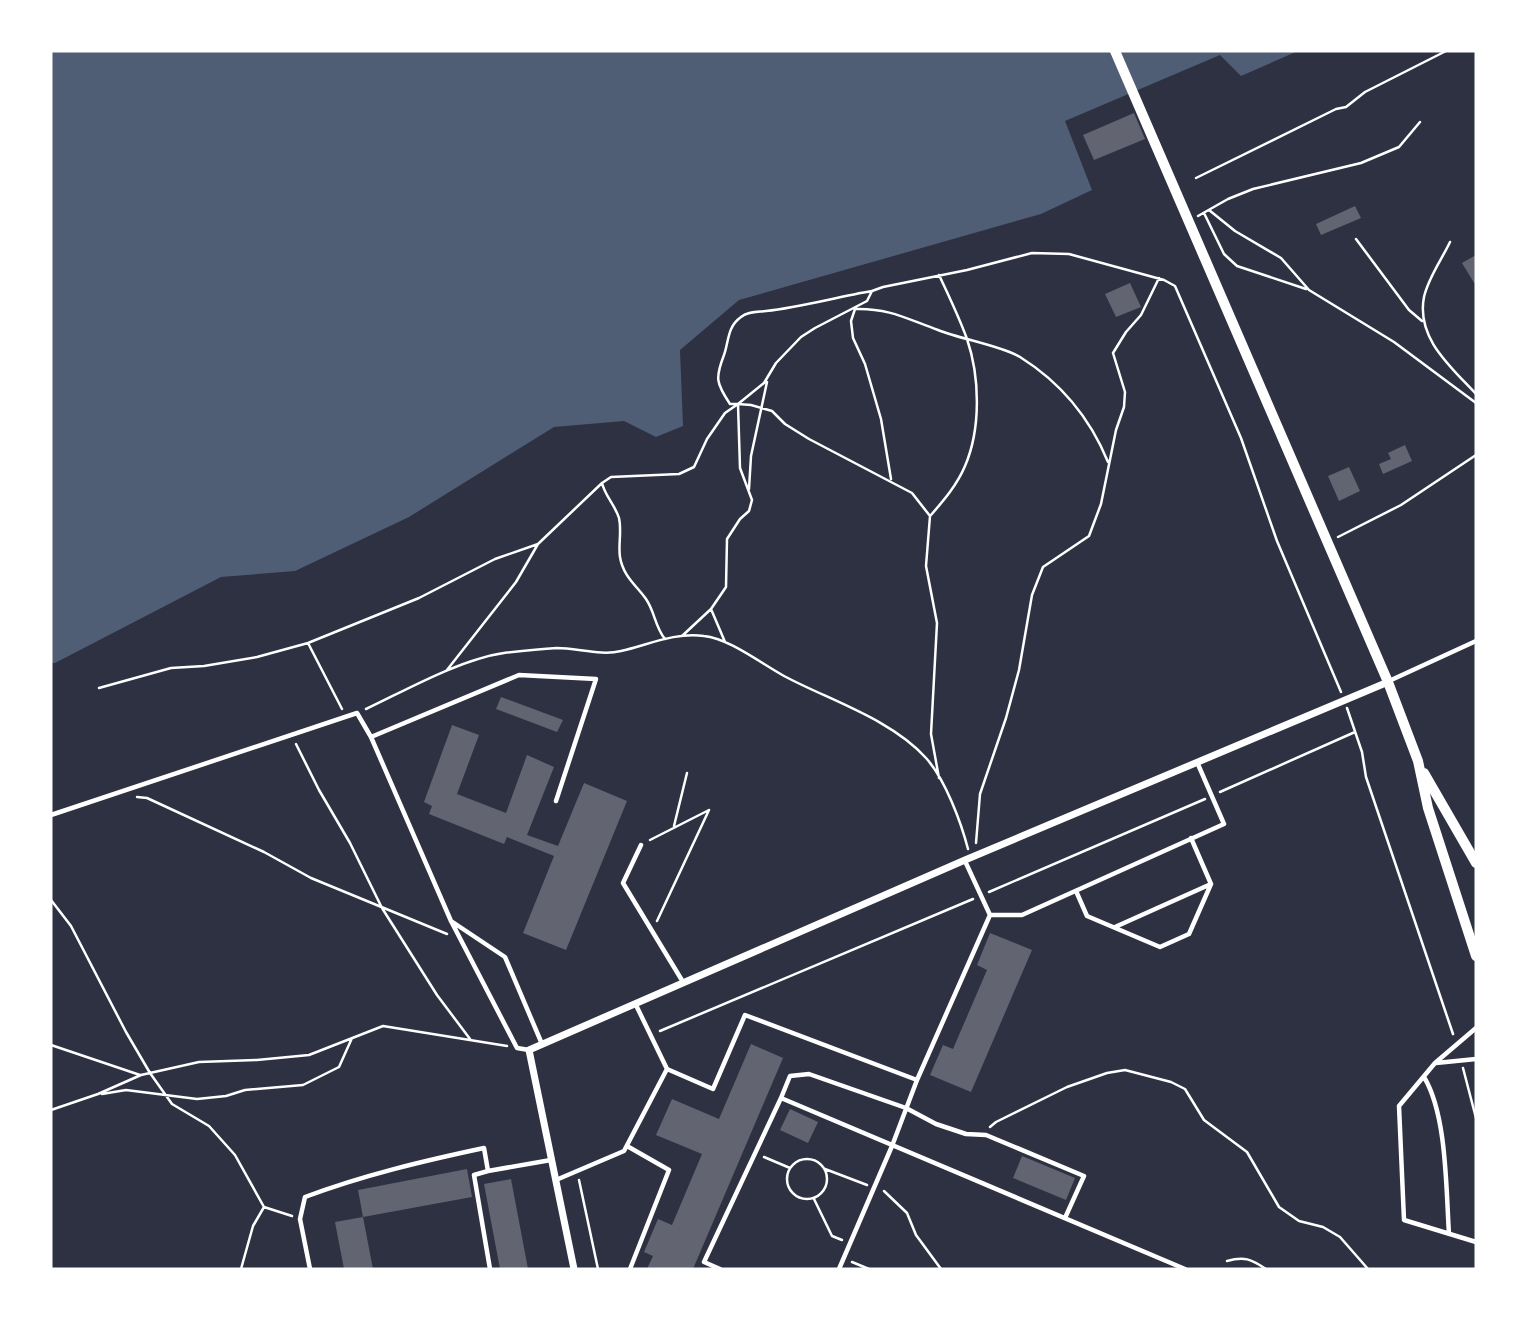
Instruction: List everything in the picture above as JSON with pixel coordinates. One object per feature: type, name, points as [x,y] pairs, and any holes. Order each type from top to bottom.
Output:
[{"type":"street","points":[[1115,51],[1388,682],[1418,761],[1428,808],[1476,956]]},
{"type":"street","points":[[574,1269],[529,1050],[965,860],[1388,682]]},
{"type":"street","points":[[1418,761],[1476,863]]},
{"type":"lane","points":[[1388,682],[1476,641]]},
{"type":"lane","points":[[371,737],[519,675],[596,679],[556,801]]},
{"type":"lane","points":[[51,815],[357,713],[371,737],[460,939],[517,1048],[529,1050]]},
{"type":"lane","points":[[990,915],[1023,915],[1224,824],[1197,762]]},
{"type":"lane","points":[[1076,891],[1087,916],[1160,947],[1189,934],[1211,884],[1191,838]]},
{"type":"lane","points":[[640,845],[623,883],[683,982]]},
{"type":"lane","points":[[839,1269],[917,1080],[990,915],[965,860]]},
{"type":"lane","points":[[1114,927],[1211,884]]},
{"type":"lane","points":[[451,921],[505,957],[542,1045]]},
{"type":"lane","points":[[635,1003],[667,1069],[713,1089],[745,1015],[917,1080]]},
{"type":"lane","points":[[1476,1028],[1435,1063],[1399,1106],[1404,1220],[1476,1242]]},
{"type":"lane","points":[[1435,1063],[1476,1059]]},
{"type":"lane","points":[[555,1180],[624,1151],[667,1069]]},
{"type":"lane","points":[[720,1269],[704,1262],[790,1076],[809,1074],[906,1108],[936,1124],[966,1134],[983,1135],[1084,1176],[1065,1218]]},
{"type":"lane","points":[[1423,1077],[1433,1092],[1444,1157],[1449,1234]]},
{"type":"lane","points":[[781,1098],[1185,1269]]},
{"type":"lane","points":[[627,1146],[669,1170],[630,1269]]},
{"type":"lane","points":[[310,1269],[300,1219],[305,1197],[352,1179],[484,1148],[488,1171]]},
{"type":"lane","points":[[490,1269],[474,1175],[551,1160]]},
{"type":"path","points":[[1196,178],[1336,109],[1346,107],[1365,92],[1446,51]]},
{"type":"path","points":[[1189,221],[1253,189],[1361,163],[1399,147],[1419,122]]},
{"type":"path","points":[[1209,210],[1235,232],[1282,258],[1309,290]]},
{"type":"path","points":[[1204,213],[1224,254],[1237,266],[1309,290],[1394,342],[1476,403]]},
{"type":"path","points":[[1356,239],[1409,310],[1422,321],[1442,358],[1476,394]]},
{"type":"path","points":[[1422,321],[1424,294],[1450,242]]},
{"type":"path","points":[[930,516],[912,493],[809,439],[785,424],[772,411],[730,404],[720,388],[716,374],[728,334],[739,318],[749,313],[791,309],[1032,253],[1069,254],[1159,278],[1175,286],[1241,438],[1277,541],[1345,700],[1363,752],[1366,777],[1457,1045]]},
{"type":"path","points":[[939,275],[967,340],[975,370],[978,405],[965,466],[948,495],[930,516],[926,566],[937,623],[930,734],[939,778]]},
{"type":"path","points":[[976,848],[980,794],[1006,719],[1019,670],[1032,595],[1042,567],[1089,536],[1101,504],[1108,462],[1124,407],[1125,392],[1113,353],[1141,315],[1159,278]]},
{"type":"path","points":[[749,492],[751,456],[761,408],[768,379],[776,363],[801,337],[855,309],[867,301],[872,291]]},
{"type":"path","points":[[855,309],[883,309],[1019,356],[1068,396],[1099,440],[1108,462]]},
{"type":"path","points":[[855,309],[851,321],[853,338],[865,364],[881,419],[891,480]]},
{"type":"path","points":[[445,673],[499,604],[538,544],[602,484],[611,477],[679,474],[694,467],[706,439],[725,413],[768,379]]},
{"type":"path","points":[[682,636],[711,609],[726,587],[727,539],[740,519],[749,512],[752,499],[740,468],[738,404]]},
{"type":"path","points":[[1328,543],[1401,505],[1476,455]]},
{"type":"path","points":[[602,484],[620,520],[619,556],[622,567],[632,585],[646,599],[657,629],[665,639]]},
{"type":"path","points":[[99,688],[171,668],[204,666],[257,657],[308,643],[419,598],[495,559],[538,544]]},
{"type":"path","points":[[711,609],[726,643]]},
{"type":"path","points":[[357,713],[445,673],[501,653],[557,648],[618,652],[665,639],[705,635],[726,643],[799,684],[862,713],[906,740],[926,758],[939,778],[962,828],[969,851]]},
{"type":"path","points":[[308,643],[346,717]]},
{"type":"path","points":[[651,1035],[981,896],[1355,732]]},
{"type":"path","points":[[292,735],[382,908],[437,995],[471,1040]]},
{"type":"path","points":[[674,826],[687,773]]},
{"type":"path","points":[[135,797],[147,798],[171,808],[264,852],[311,878],[460,939]]},
{"type":"path","points":[[640,845],[709,810],[652,931]]},
{"type":"path","points":[[51,900],[71,926],[126,1032],[172,1104],[209,1126],[235,1155],[264,1207],[300,1219]]},
{"type":"path","points":[[51,1110],[98,1094],[141,1075],[200,1062],[309,1055],[383,1026],[517,1048]]},
{"type":"path","points":[[98,1094],[126,1090],[157,1092],[167,1097],[206,1098],[245,1090],[303,1085],[339,1067],[352,1038]]},
{"type":"path","points":[[51,1045],[141,1075]]},
{"type":"path","points":[[1461,1061],[1476,1118]]},
{"type":"path","points":[[983,1135],[996,1122],[1032,1103],[1107,1073],[1125,1070],[1171,1082],[1185,1089],[1204,1120],[1247,1152],[1279,1207],[1299,1221],[1323,1227],[1340,1237],[1368,1269]]},
{"type":"path","points":[[755,1153],[790,1168]]},
{"type":"path","points":[[807,1159],[821,1164],[828,1178],[825,1188],[814,1199],[802,1199],[791,1193],[786,1179],[790,1168],[796,1162],[807,1159]]},
{"type":"path","points":[[825,1169],[875,1185],[907,1213],[916,1235],[941,1269]]},
{"type":"path","points":[[577,1170],[598,1269]]},
{"type":"path","points":[[814,1199],[832,1236],[850,1244]]},
{"type":"path","points":[[242,1269],[253,1226],[264,1207]]},
{"type":"path","points":[[1227,1261],[1240,1257],[1251,1259],[1266,1269]]},
{"type":"path","points":[[844,1258],[869,1269]]},
{"type":"water","points":[[51,51],[1298,51],[1241,76],[1220,55],[1065,121],[1092,190],[1041,214],[739,300],[680,350],[683,426],[656,437],[624,421],[554,427],[409,517],[295,571],[221,577],[51,663]]},
{"type":"building","points":[[1134,113],[1145,139],[1094,160],[1083,135]]},
{"type":"building","points":[[1355,206],[1361,218],[1321,235],[1316,224]]},
{"type":"building","points":[[1476,255],[1476,286],[1462,263]]},
{"type":"building","points":[[1130,283],[1141,307],[1116,317],[1105,294]]},
{"type":"building","points":[[1405,445],[1412,461],[1383,474],[1379,464],[1391,459],[1388,453]]},
{"type":"building","points":[[1349,467],[1360,491],[1339,501],[1328,476]]},
{"type":"building","points":[[501,697],[563,720],[557,732],[496,709]]},
{"type":"building","points":[[452,725],[479,735],[457,794],[506,813],[527,755],[554,767],[527,835],[558,846],[584,783],[627,801],[566,950],[523,933],[554,856],[507,837],[504,844],[429,814],[432,806],[424,802]]},
{"type":"building","points":[[990,933],[1032,950],[971,1092],[930,1075],[943,1045],[953,1049],[987,970],[977,965]]},
{"type":"building","points":[[751,1044],[783,1058],[693,1269],[647,1269],[653,1256],[644,1252],[658,1219],[672,1225],[702,1154],[656,1135],[672,1099],[719,1119]]},
{"type":"building","points":[[790,1109],[818,1122],[808,1143],[780,1130]]},
{"type":"building","points":[[1022,1156],[1075,1178],[1066,1200],[1013,1178]]},
{"type":"building","points":[[467,1169],[472,1197],[363,1217],[358,1190]]},
{"type":"building","points":[[511,1179],[528,1269],[500,1269],[484,1184]]},
{"type":"building","points":[[363,1217],[373,1269],[344,1269],[335,1222]]}]
